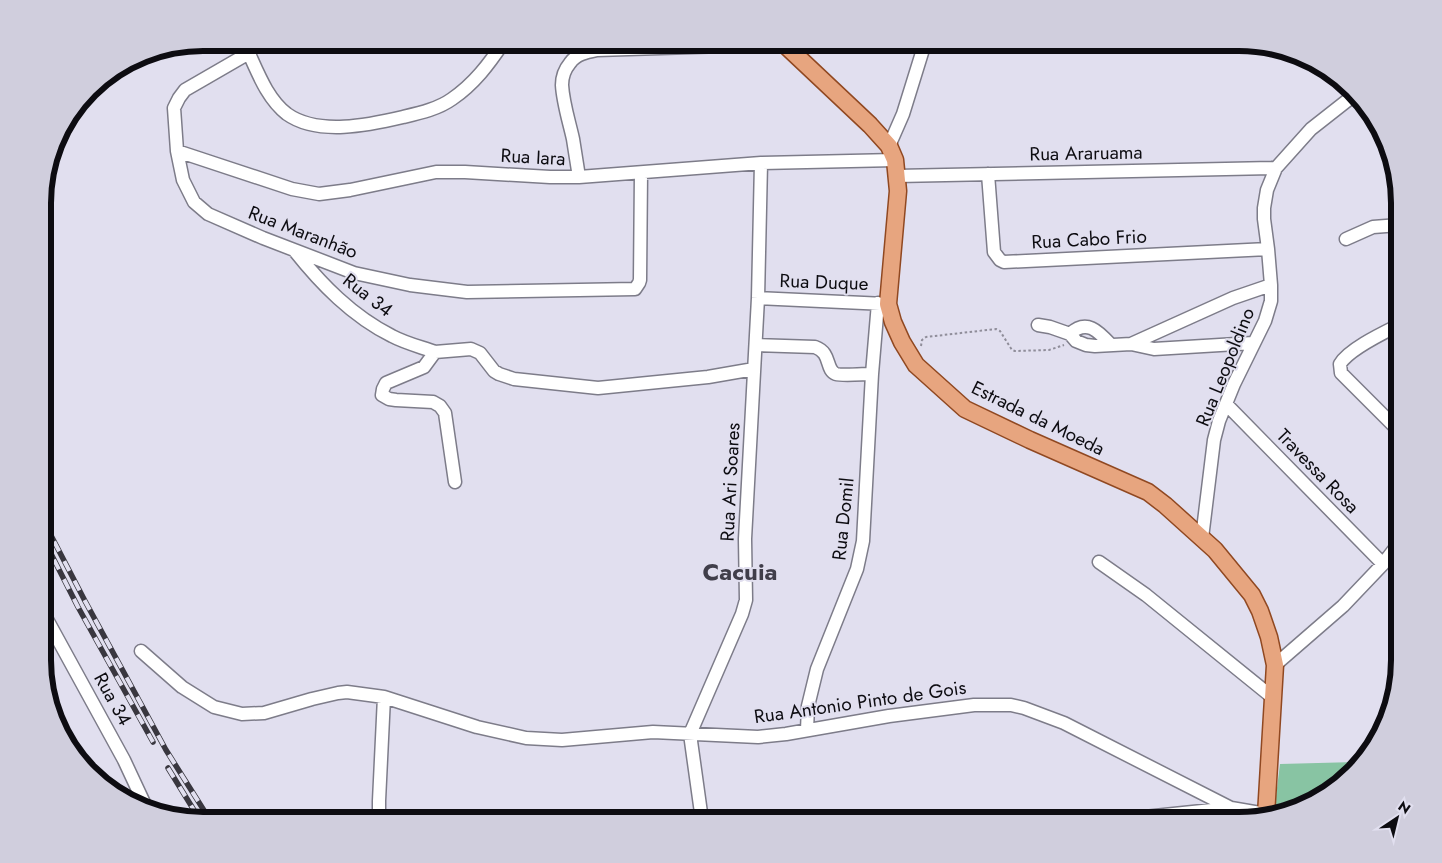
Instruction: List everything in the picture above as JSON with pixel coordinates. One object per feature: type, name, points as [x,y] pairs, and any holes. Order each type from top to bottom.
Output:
[{"type":"main road","points":[[792,51],[870,125],[894,161],[898,191],[883,304]]},
{"type":"main road","name":"Estrada da Moeda","points":[[883,304],[916,365],[965,409],[1148,492],[1202,538],[1224,560],[1252,595],[1269,636],[1274,665],[1266,809]]},
{"type":"street","name":"Rua Maranhão","points":[[243,51],[185,90],[174,108],[177,151],[183,180],[194,202],[208,214],[263,238],[354,273],[410,285],[467,292],[635,289],[640,280],[641,172]]},
{"type":"street","points":[[248,51],[269,96],[277,105],[301,121],[329,126],[378,123],[428,111],[451,100],[474,81],[497,51]]},
{"type":"street","points":[[579,178],[562,83],[568,64],[583,53],[592,51]]},
{"type":"street","points":[[894,161],[903,114],[922,51]]},
{"type":"street","name":"Rua Leopoldino","points":[[1202,538],[1214,440],[1219,421],[1269,311],[1271,285],[1264,219],[1267,190],[1276,168],[1311,128],[1349,99]]},
{"type":"street","name":"Rua Iara","points":[[177,151],[292,190],[319,194],[350,190],[436,172],[579,178],[761,163],[894,161]]},
{"type":"street","name":"Rua Araruama","points":[[894,161],[988,174],[1276,168]]},
{"type":"street","name":"Rua Ari Soares","points":[[690,734],[739,621],[746,600],[744,539],[756,345],[761,163]]},
{"type":"street","name":"Rua Cabo Frio","points":[[988,174],[994,252],[1004,262],[1268,249]]},
{"type":"street","points":[[1346,239],[1373,227],[1390,226]]},
{"type":"street","name":"Rua 34","points":[[292,248],[310,270],[345,305],[367,322],[392,336],[435,352]]},
{"type":"street","points":[[1130,344],[1233,298],[1271,285]]},
{"type":"street","name":"Rua Duque","points":[[758,298],[883,304]]},
{"type":"street","name":"Rua Domil","points":[[807,730],[808,706],[817,669],[857,569],[863,541],[872,374],[883,304]]},
{"type":"street","points":[[1038,325],[1050,327],[1086,345],[1130,344],[1154,349],[1253,344]]},
{"type":"street","points":[[1073,337],[1076,328],[1091,328],[1099,332],[1112,345]]},
{"type":"street","points":[[1390,330],[1346,356],[1340,364],[1341,373],[1390,419]]},
{"type":"street","points":[[756,345],[815,347],[824,352],[831,370],[837,374],[872,374]]},
{"type":"street","points":[[455,482],[445,413],[440,406],[433,402],[389,399],[382,395],[386,383],[424,367],[435,352],[471,349],[480,353],[494,371],[514,379],[598,388],[708,377],[754,369]]},
{"type":"street","name":"Travessa Rosa","points":[[1226,404],[1383,564]]},
{"type":"street","points":[[1274,665],[1338,611],[1390,555]]},
{"type":"street","points":[[1099,562],[1146,595],[1272,697]]},
{"type":"street","name":"Rua 34","points":[[51,627],[124,760],[142,798]]},
{"type":"street","name":"Rua Antonio Pinto de Gois","points":[[141,651],[182,687],[214,707],[242,714],[264,713],[312,698],[347,692],[384,697],[477,727],[526,738],[562,740],[653,732],[758,737],[889,716],[974,705],[1011,705],[1064,723],[1231,808]]},
{"type":"street","points":[[379,812],[384,697]]},
{"type":"street","points":[[690,734],[701,812]]},
{"type":"street","points":[[1202,811],[1231,808],[1249,811]]},
{"type":"path","points":[[916,365],[922,340],[926,336],[996,329],[1000,331],[1012,350],[1015,351],[1048,350],[1073,337]]},
{"type":"green space","points":[[1350,762],[1331,780],[1315,791],[1276,807],[1280,764]]},
{"type":"railway","points":[[51,535],[166,750],[205,812]]},
{"type":"railway","points":[[51,554],[78,607],[153,742]]},
{"type":"railway","points":[[168,768],[195,811]]},
{"type":"district","name":"Cacuia","points":[[740,571]]}]
